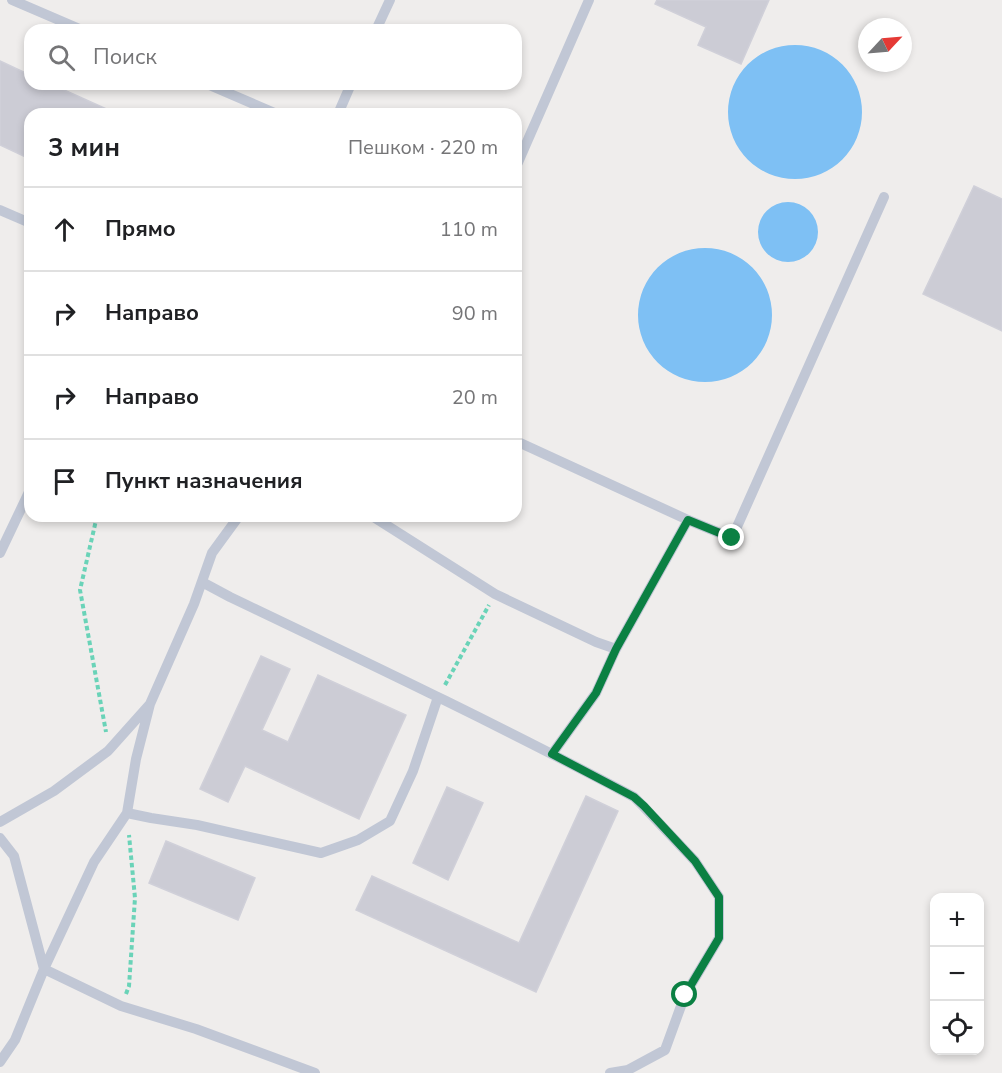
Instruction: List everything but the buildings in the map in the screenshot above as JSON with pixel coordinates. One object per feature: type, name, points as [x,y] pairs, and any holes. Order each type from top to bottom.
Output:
[{"type":"lane","points":[[12,0],[68,24]]},
{"type":"lane","points":[[379,24],[390,0]]},
{"type":"lane","points":[[522,153],[589,0]]},
{"type":"lane","points":[[221,90],[262,108]]},
{"type":"lane","points":[[341,108],[348,90]]},
{"type":"lane","points":[[522,444],[732,538],[884,197]]},
{"type":"lane","points":[[0,210],[24,220]]},
{"type":"lane","points":[[0,553],[24,503]]},
{"type":"lane","points":[[552,754],[596,693],[616,649],[688,520]]},
{"type":"lane","points":[[0,1062],[15,1040],[44,969],[94,862],[127,813],[136,759],[150,704],[194,604],[212,553],[234,522]]},
{"type":"lane","points":[[381,522],[495,594],[596,642],[616,649]]},
{"type":"lane","points":[[202,582],[438,697],[634,797],[695,861],[719,897],[719,938],[685,995],[665,1050],[628,1070],[610,1073]]},
{"type":"lane","points":[[127,813],[197,825],[321,853],[358,840],[390,821],[413,771],[438,697]]},
{"type":"lane","points":[[0,822],[54,791],[108,751],[150,704]]},
{"type":"lane","points":[[0,838],[14,856],[44,969],[121,1006],[196,1029],[315,1073]]},
{"type":"path","points":[[438,697],[495,594]]},
{"type":"water","points":[[795,45],[820,50],[842,65],[857,87],[862,112],[857,137],[842,159],[820,174],[795,179],[770,174],[748,159],[733,137],[728,112],[733,87],[748,65],[770,50]]},
{"type":"water","points":[[788,202],[805,207],[813,215],[818,232],[813,249],[805,257],[788,262],[771,257],[763,249],[758,232],[763,215],[771,207]]},
{"type":"water","points":[[705,248],[731,253],[752,268],[767,289],[772,315],[767,341],[752,362],[731,377],[705,382],[679,377],[658,362],[643,341],[638,315],[643,289],[658,268],[679,253]]},
{"type":"route","points":[[685,995],[719,938],[719,897],[695,861],[634,797],[552,754],[596,693],[616,649],[688,520],[732,538]]}]
